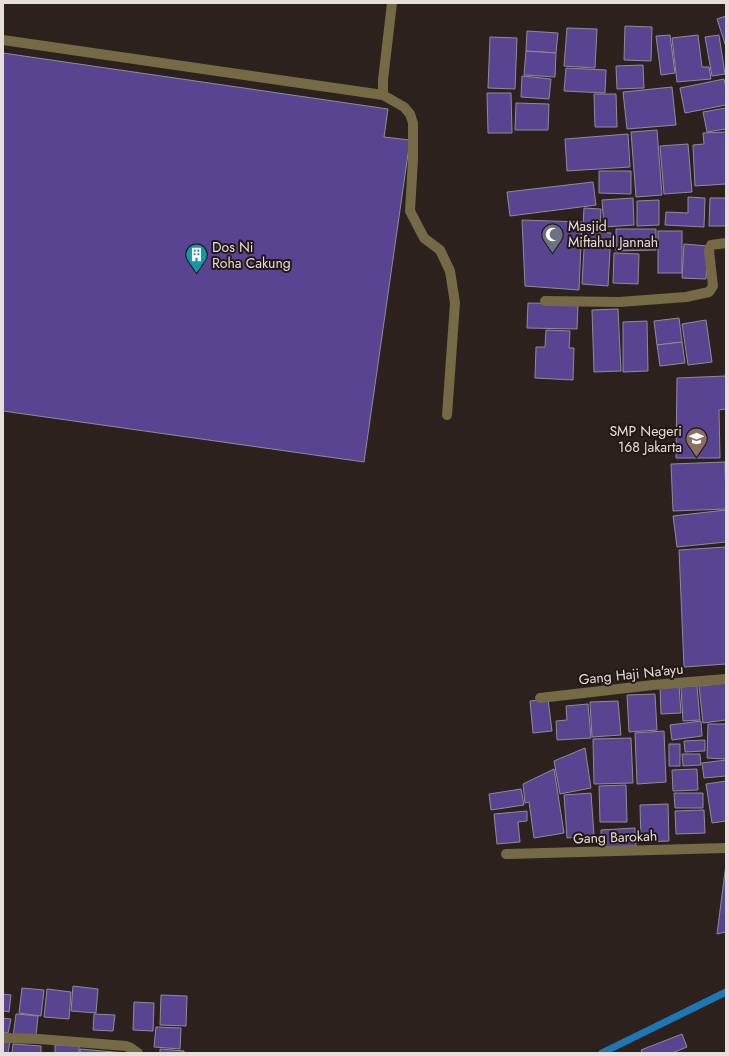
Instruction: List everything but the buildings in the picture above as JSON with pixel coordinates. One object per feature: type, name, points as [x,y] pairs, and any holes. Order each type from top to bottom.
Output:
[{"type":"street","points":[[383,95],[383,80],[392,3]]},
{"type":"street","points":[[3,40],[383,95],[404,107],[410,114],[413,124],[413,159],[410,211],[424,238],[440,250],[450,270],[455,302],[447,415]]},
{"type":"street","points":[[545,301],[619,302],[686,297],[709,292],[713,286],[709,251],[711,245],[726,243]]},
{"type":"street","name":"Gang Haji Na'ayu","points":[[540,698],[653,685],[726,679]]},
{"type":"street","name":"Gang Barokah","points":[[506,854],[726,848]]},
{"type":"street","points":[[3,1038],[39,1039],[126,1046],[132,1048],[138,1053]]},
{"type":"waterway","points":[[602,1053],[726,992]]},
{"type":"place","name":"Masjid Miftahul Jannah","points":[[552,254]]},
{"type":"place","name":"Dos Ni Roha Cakung","points":[[197,274]]},
{"type":"place","name":"SMP Negeri 168 Jakarta","points":[[697,458]]}]
